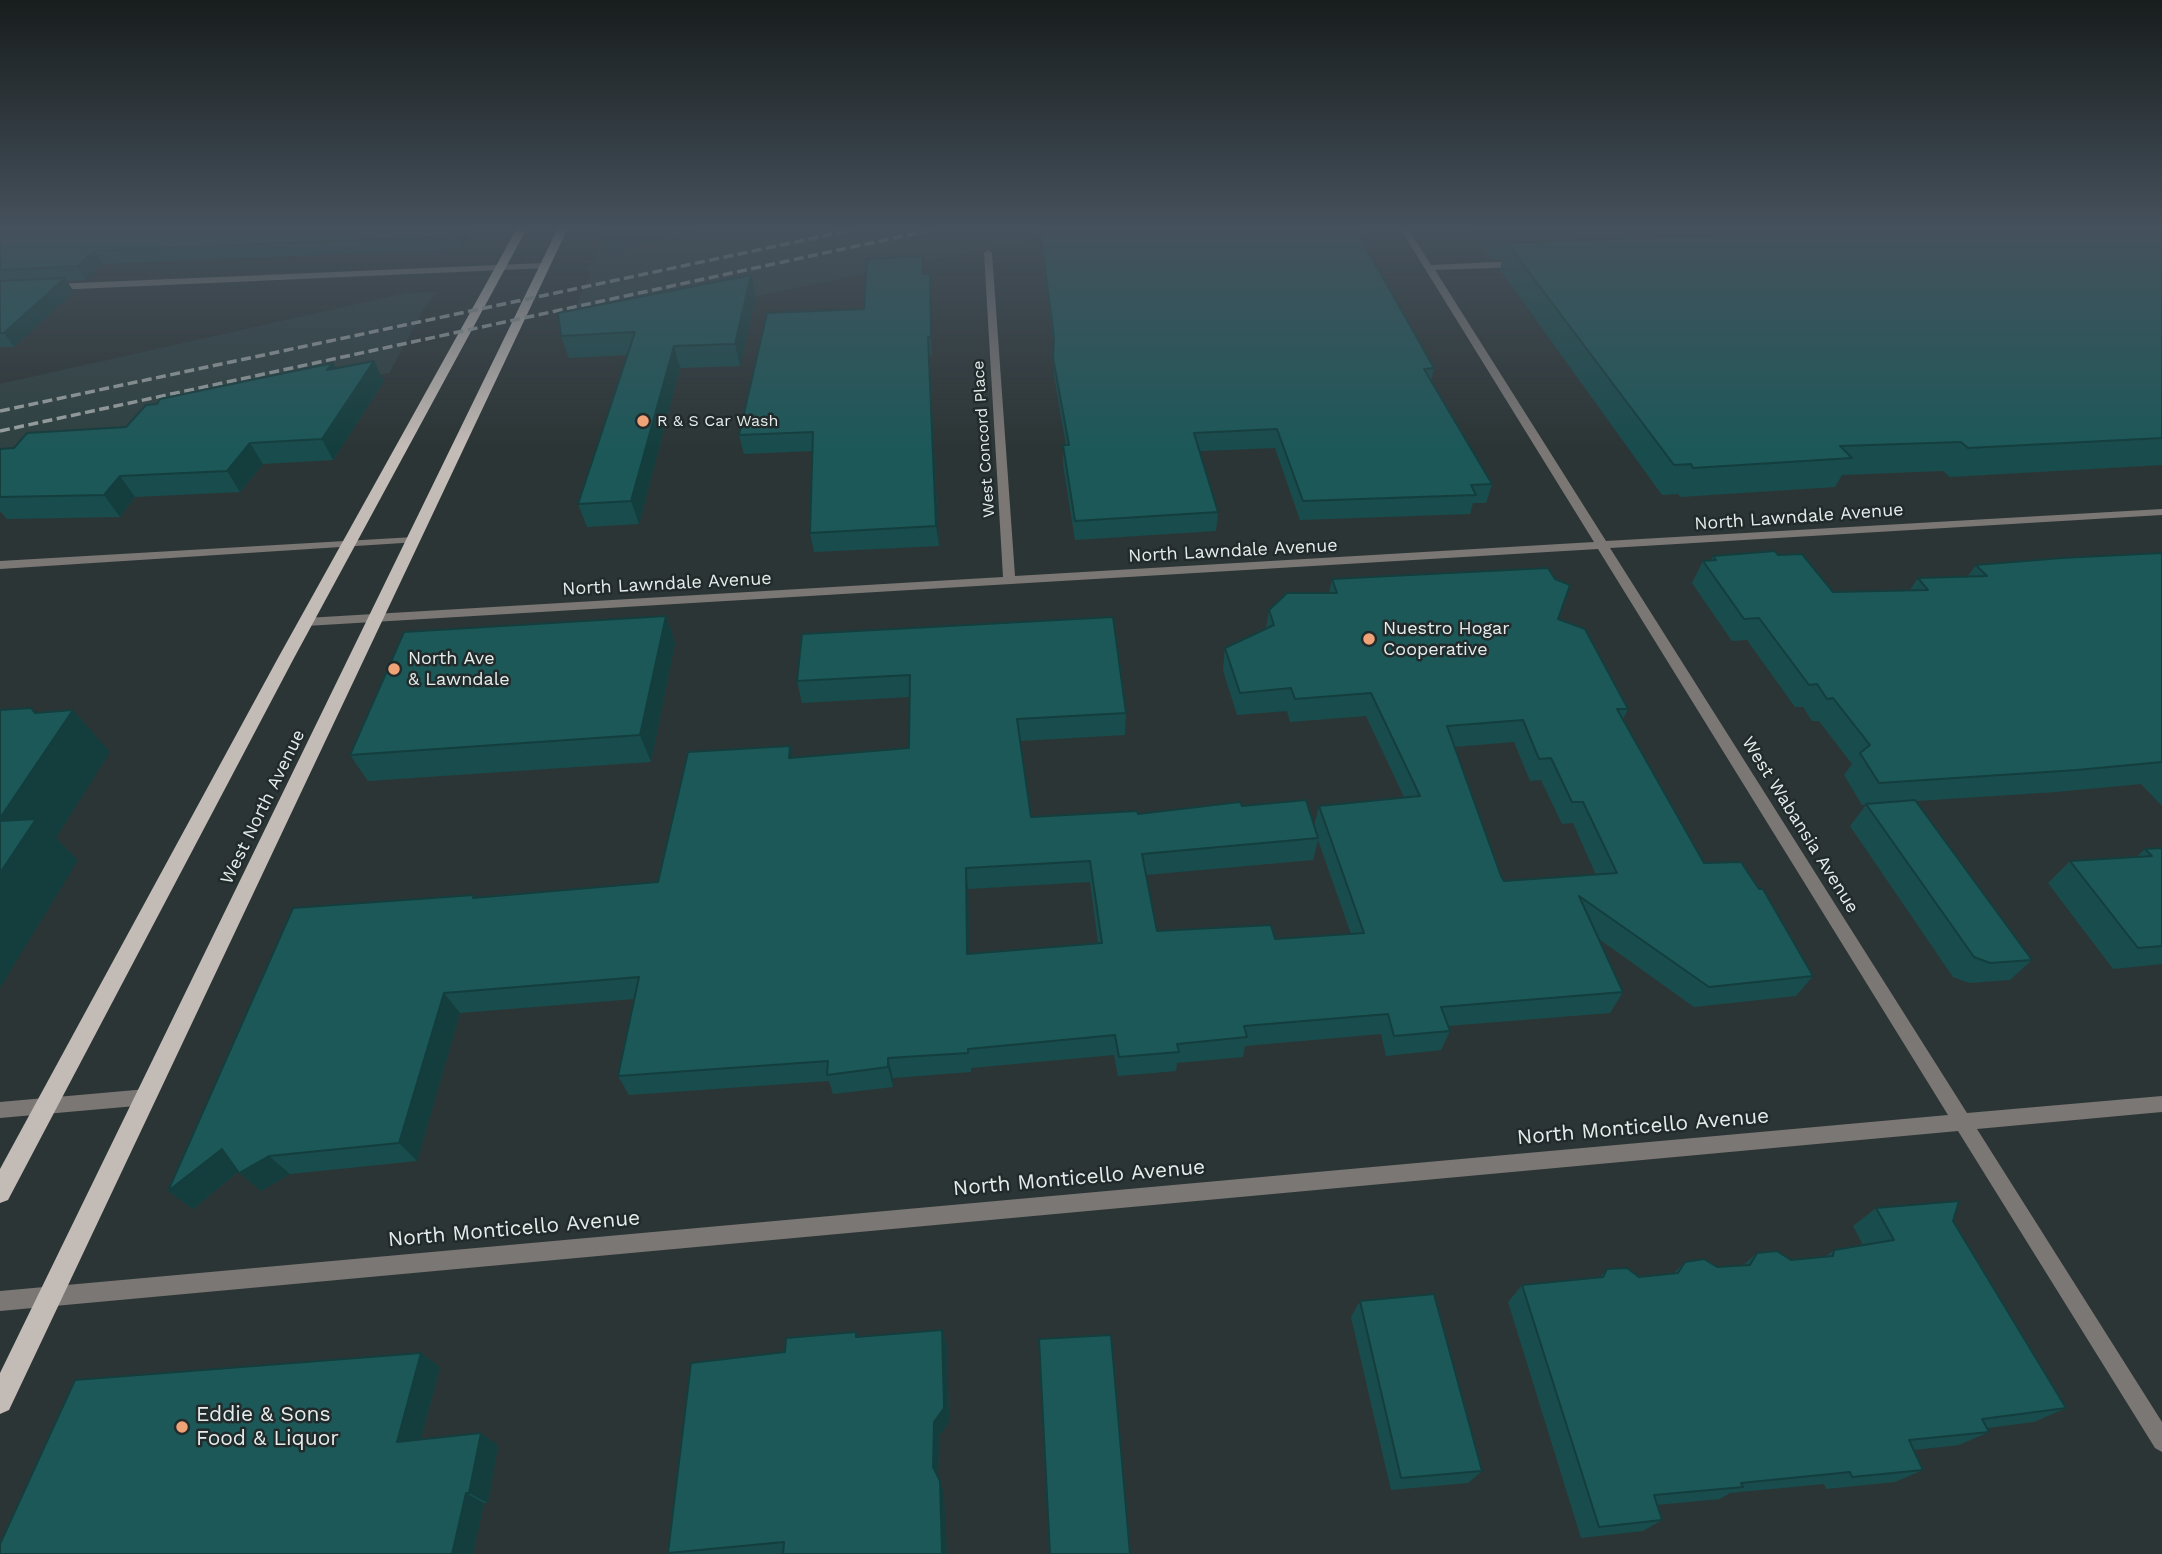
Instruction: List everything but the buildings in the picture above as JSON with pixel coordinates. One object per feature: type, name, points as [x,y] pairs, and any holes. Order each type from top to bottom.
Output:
[{"type":"main road","points":[[0,1192],[306,622],[482,303]]},
{"type":"main road","name":"West North Avenue","points":[[0,1401],[378,618],[527,303]]},
{"type":"street","name":"West Concord Place","points":[[991,303],[1009,582]]},
{"type":"street","name":"West Wabansia Avenue","points":[[1451,303],[2162,1441]]},
{"type":"street","name":"North Lawndale Avenue","points":[[306,622],[2162,512]]},
{"type":"street","points":[[0,565],[414,540]]},
{"type":"street","points":[[0,1110],[148,1097]]},
{"type":"street","name":"North Monticello Avenue","points":[[0,1301],[2162,1104]]},
{"type":"shaded area","points":[[364,303],[429,303],[389,373],[0,458],[0,384]]},
{"type":"shaded area","points":[[577,303],[725,303],[561,336],[572,309]]},
{"type":"railway","points":[[0,411],[511,303]]},
{"type":"railway","points":[[0,431],[595,303]]},
{"type":"place","name":"R & S Car Wash","points":[[643,421]]},
{"type":"place","name":"Nuestro Hogar Cooperative","points":[[1369,639]]},
{"type":"place","name":"North Ave & Lawndale","points":[[394,669]]},
{"type":"place","name":"Eddie & Sons Food & Liquor","points":[[182,1427]]}]
